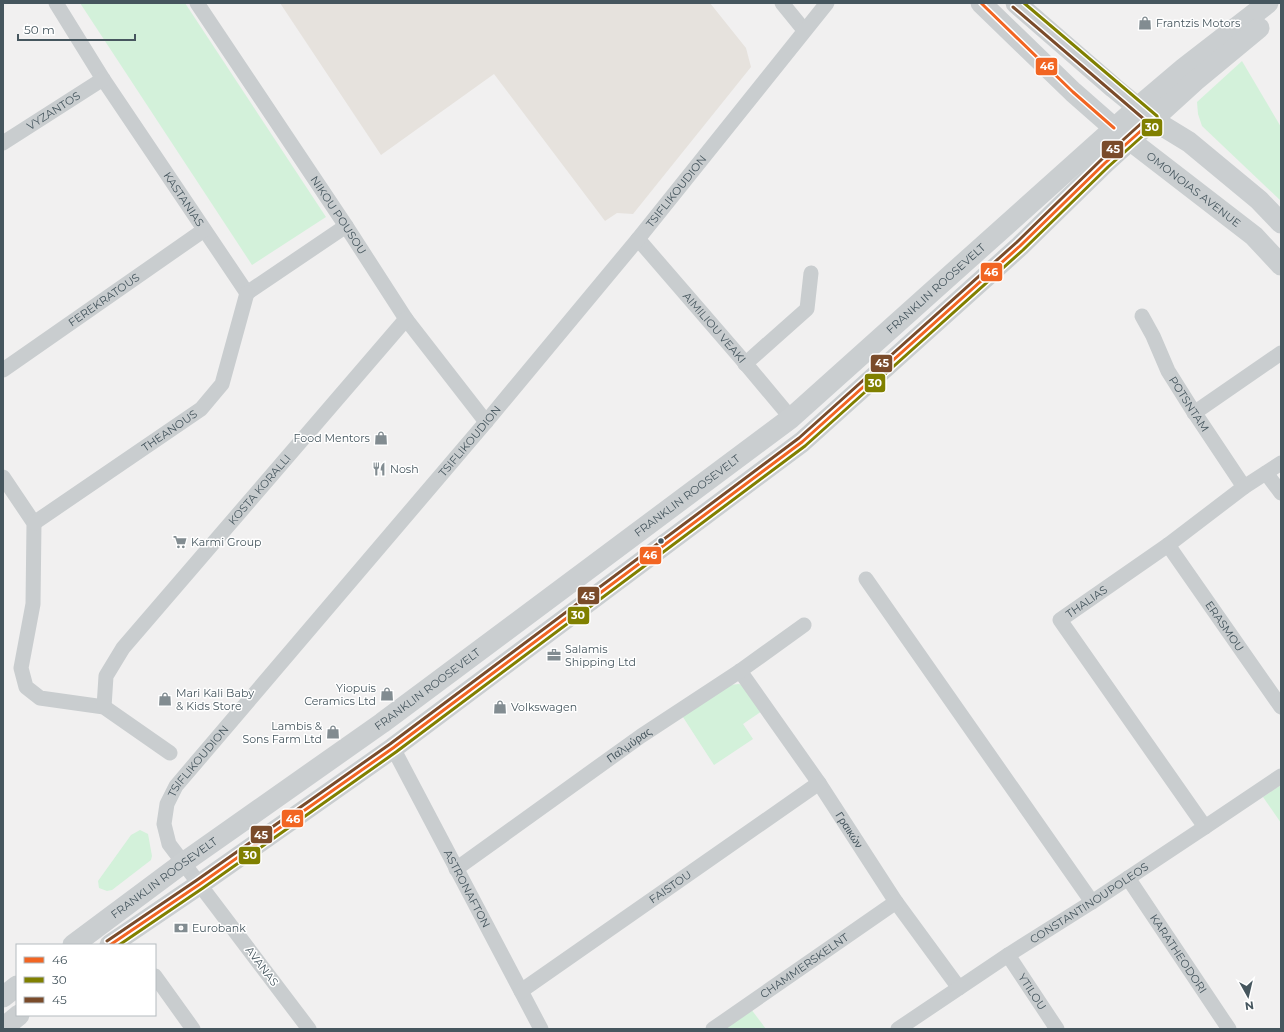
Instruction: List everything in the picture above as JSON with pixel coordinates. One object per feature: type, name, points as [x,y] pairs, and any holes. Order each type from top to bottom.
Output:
[{"type":"main road","name":"OMONOIAS AVENUE","points":[[981,3],[1073,92],[1122,135],[1254,236],[1281,265]]},
{"type":"main road","points":[[1016,3],[1146,114],[1189,142],[1259,200],[1281,223]]},
{"type":"main road","name":"FRANKLIN ROOSEVELT","points":[[1146,114],[1184,68],[1268,3]]},
{"type":"main road","name":"FRANKLIN ROOSEVELT","points":[[74,944],[183,863],[382,723],[791,418],[1146,114],[1203,74],[1281,9]]},
{"type":"main road","name":"FRANKLIN ROOSEVELT","points":[[123,941],[200,884],[393,748],[802,442],[1020,246],[1122,135]]},
{"type":"main road","points":[[3,997],[16,987]]},
{"type":"main road","points":[[3,1028],[18,1016]]},
{"type":"street","name":"KASTANIAS","points":[[56,3],[103,78],[246,293]]},
{"type":"street","name":"NIKOU POUSOU","points":[[197,3],[346,226],[406,319],[486,422]]},
{"type":"street","points":[[782,3],[804,30]]},
{"type":"street","name":"TSIFLIKOUDION","points":[[200,884],[169,844],[164,824],[167,804],[176,786],[486,422],[638,239],[827,3]]},
{"type":"street","name":"VYZANTOS","points":[[3,143],[103,78]]},
{"type":"street","points":[[246,293],[346,226]]},
{"type":"street","name":"FEREKRATOUS","points":[[3,370],[204,230]]},
{"type":"street","name":"AIMILIOU VEAKI","points":[[638,239],[791,418]]},
{"type":"street","points":[[745,364],[807,309],[811,273]]},
{"type":"street","name":"THEANOUS","points":[[34,523],[201,409],[222,384],[246,293]]},
{"type":"street","name":"POTSNTAM","points":[[1142,316],[1153,336],[1168,371],[1194,413],[1244,487]]},
{"type":"street","name":"KOSTA KORALLI","points":[[104,707],[106,676],[123,648],[406,319]]},
{"type":"street","points":[[1194,413],[1281,353]]},
{"type":"street","name":"THALIAS","points":[[1205,828],[1060,620],[1168,545],[1244,487],[1281,463]]},
{"type":"street","points":[[1266,473],[1281,493]]},
{"type":"street","points":[[3,477],[34,523],[33,604],[21,668],[26,687],[40,698],[104,707],[170,754]]},
{"type":"street","name":"ERASMOU","points":[[1168,545],[1281,707]]},
{"type":"street","points":[[866,579],[1092,902]]},
{"type":"street","name":"Παλμύρας","points":[[456,869],[641,736],[740,671],[804,625]]},
{"type":"street","name":"Γραικών","points":[[740,671],[819,783],[896,902],[959,988]]},
{"type":"street","name":"ASTRONAFTON","points":[[393,748],[541,1029]]},
{"type":"street","name":"CONSTANTINOUPOLEOS","points":[[898,1029],[1008,955],[1205,828],[1281,776]]},
{"type":"street","name":"FAISTOU","points":[[521,991],[819,783]]},
{"type":"street","name":"KARATHEODORI","points":[[1128,878],[1230,1029]]},
{"type":"street","name":"AVANAS","points":[[200,884],[309,1029]]},
{"type":"street","name":"CHAMMERSKELNT","points":[[713,1029],[896,902]]},
{"type":"street","name":"YTILOU","points":[[1008,955],[1057,1029]]},
{"type":"street","points":[[156,977],[193,1029]]},
{"type":"shaded area","points":[[280,3],[710,3],[746,48],[751,67],[633,214],[617,213],[605,221],[494,74],[381,155]]},
{"type":"green space","points":[[80,3],[185,3],[326,217],[252,265]]},
{"type":"green space","points":[[1242,61],[1281,127],[1281,201],[1202,126],[1198,114],[1197,102]]},
{"type":"green space","points":[[739,684],[746,687],[762,711],[743,724],[753,739],[714,765],[681,714],[729,685]]},
{"type":"green space","points":[[1281,785],[1281,823],[1263,797]]},
{"type":"green space","points":[[140,830],[148,834],[152,856],[151,860],[112,890],[107,891],[99,888],[98,881],[131,835]]},
{"type":"green space","points":[[751,1009],[766,1029],[722,1029]]},
{"type":"transit line","name":"46","points":[[981,3],[1073,92],[1114,128]]},
{"type":"transit line","name":"30","points":[[120,944],[203,888],[396,752],[805,446],[1023,250],[1108,167],[1157,123],[1157,116],[1024,3]]},
{"type":"transit line","name":"45","points":[[107,941],[197,880],[390,744],[799,438],[1017,242],[1102,159],[1145,120],[1013,7]]},
{"type":"transit line","name":"46","points":[[111,944],[200,884],[393,748],[802,442],[1020,246],[1105,163],[1153,120]]},
{"type":"place","name":"Frantzis Motors","points":[[1145,23]]},
{"type":"place","name":"Food Mentors","points":[[381,438]]},
{"type":"place","name":"Nosh","points":[[379,469]]},
{"type":"place","name":"Karmi Group","points":[[180,542]]},
{"type":"place","name":"Salamis Shipping Ltd","points":[[554,655]]},
{"type":"place","name":"Yiopuis Ceramics Ltd","points":[[387,694]]},
{"type":"place","name":"Mari Kali Baby & Kids Store","points":[[165,699]]},
{"type":"place","name":"Volkswagen","points":[[500,707]]},
{"type":"place","name":"Lambis & Sons Farm Ltd","points":[[333,732]]},
{"type":"place","name":"Eurobank","points":[[181,928]]}]
